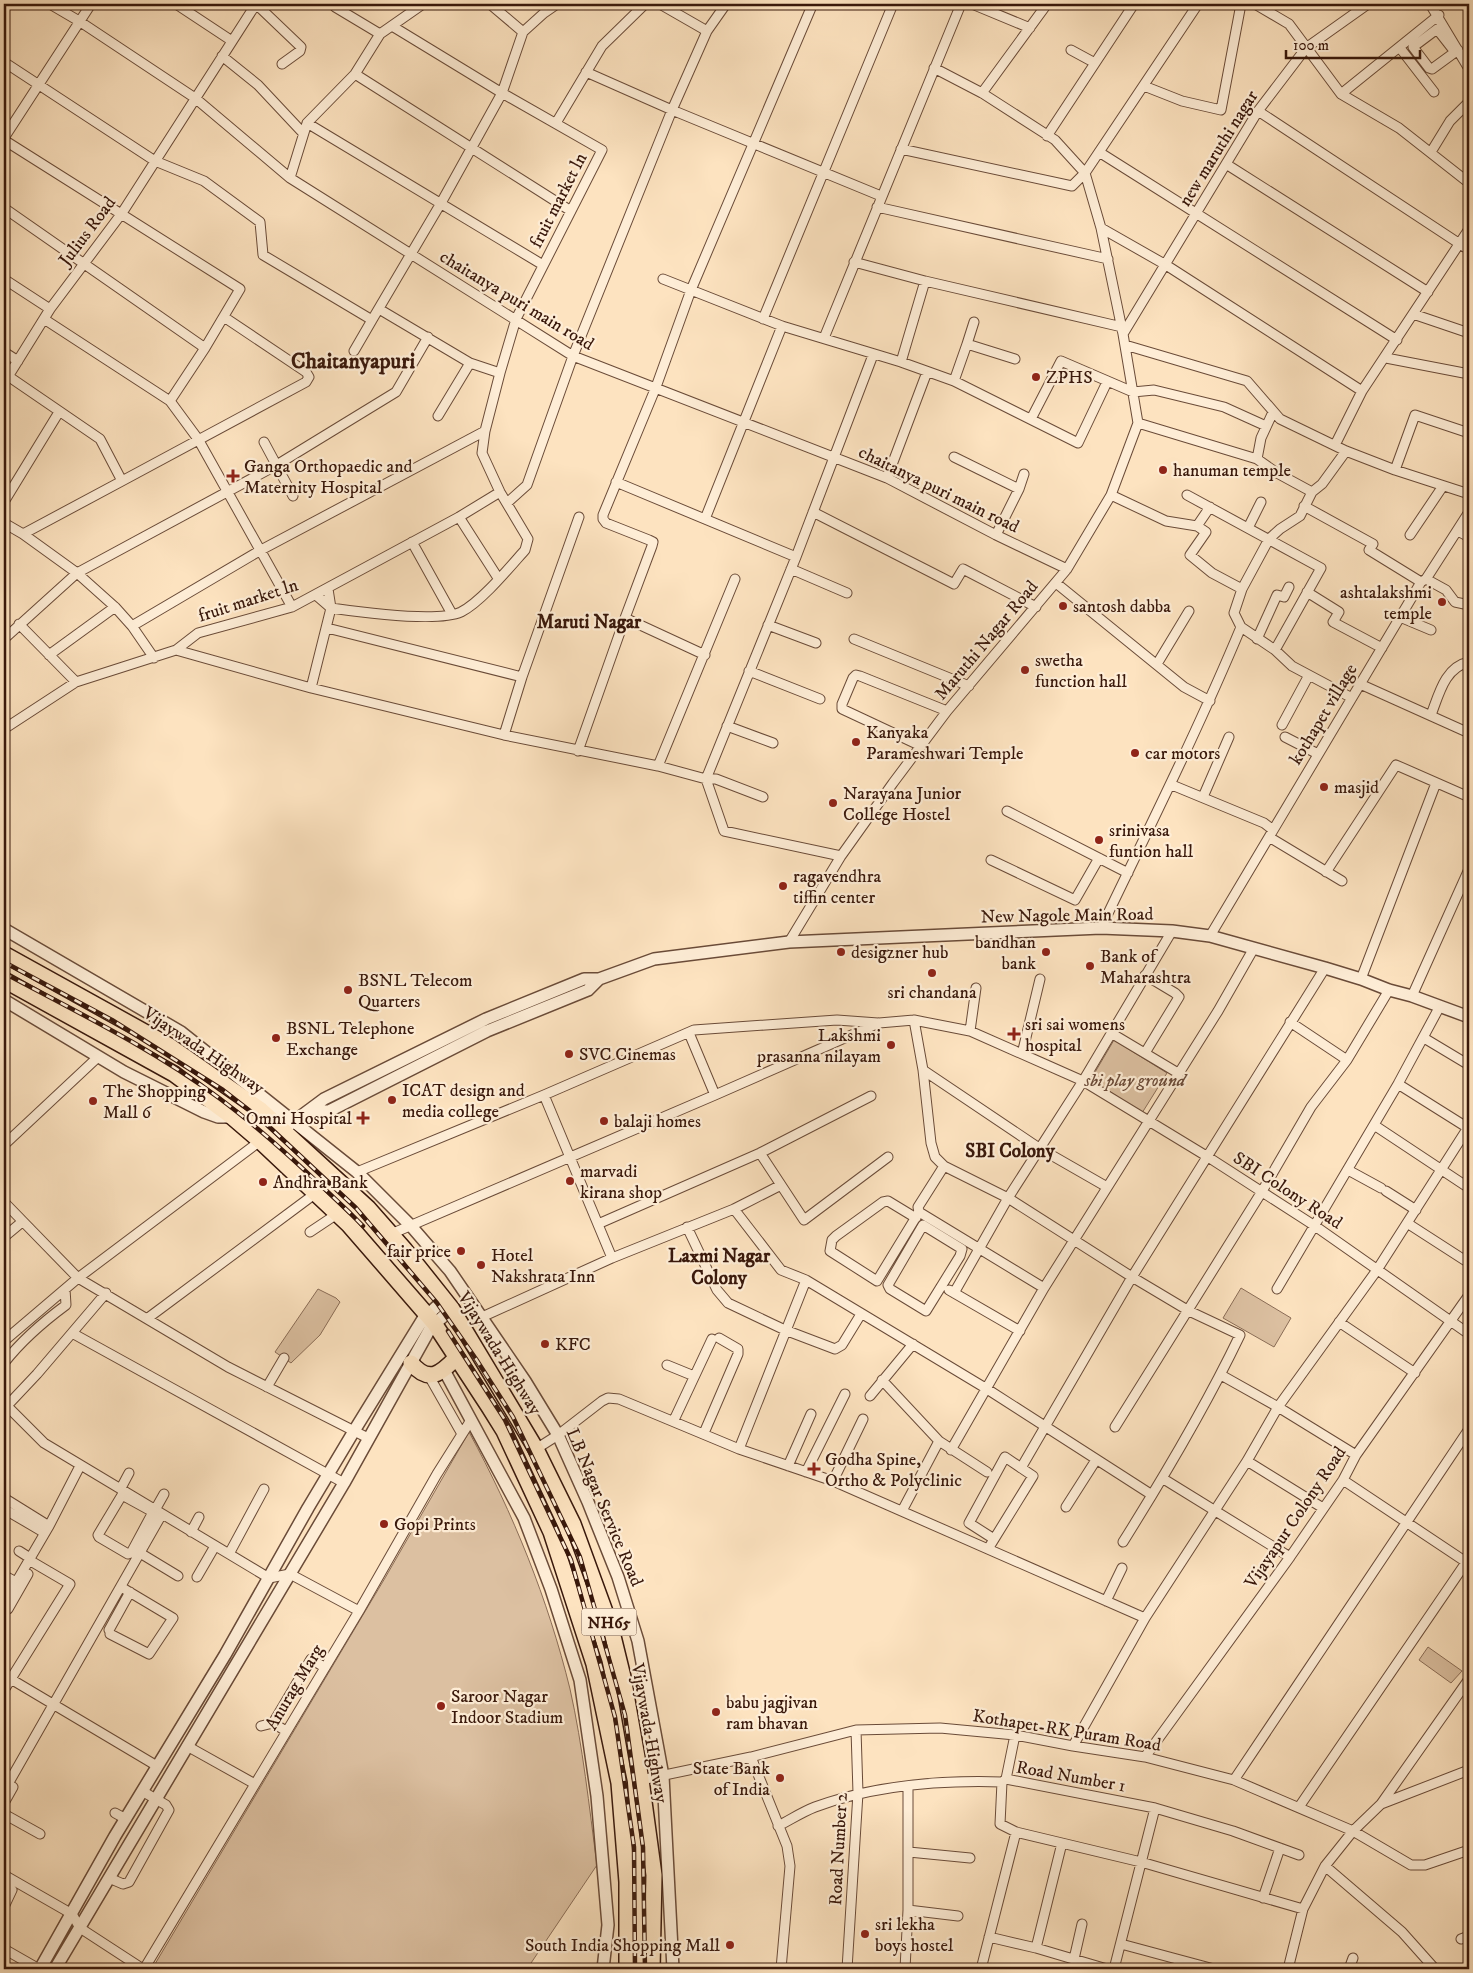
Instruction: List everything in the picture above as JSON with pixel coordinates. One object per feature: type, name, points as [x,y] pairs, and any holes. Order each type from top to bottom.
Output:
[{"type":"highway","name":"Vijaywada Highway","points":[[4,954],[168,1045],[261,1110],[289,1125],[368,1208],[448,1304],[493,1375],[536,1449],[573,1524],[611,1628],[623,1677],[641,1780],[654,1876],[652,1969]]},
{"type":"highway","name":"Vijaywada Highway","points":[[4,980],[174,1074],[232,1117],[260,1141],[337,1214],[430,1319],[504,1432],[551,1532],[594,1664],[618,1783],[628,1894],[627,1969]]},
{"type":"highway","points":[[411,1364],[417,1370],[429,1376],[434,1376],[444,1370],[456,1358]]},
{"type":"highway","points":[[551,1532],[573,1524]]},
{"type":"highway","points":[[628,1894],[654,1892]]},
{"type":"highway","points":[[628,1917],[654,1915]]},
{"type":"street","name":"chaitanya puri main road","points":[[50,4],[80,21],[195,98],[290,178],[573,356],[887,478],[996,535],[1067,569]]},
{"type":"street","points":[[91,4],[4,139],[240,289],[205,348],[170,401]]},
{"type":"street","points":[[176,4],[232,41]]},
{"type":"street","points":[[256,4],[301,47],[300,51],[282,64]]},
{"type":"street","name":"Julius Road","points":[[6,379],[50,309],[122,213],[256,4]]},
{"type":"street","points":[[290,178],[308,123],[355,74],[380,34],[423,4]]},
{"type":"street","points":[[490,4],[523,32]]},
{"type":"street","points":[[354,351],[441,203],[502,93],[523,32],[557,4]]},
{"type":"street","points":[[556,123],[602,46],[645,4]]},
{"type":"street","points":[[660,4],[707,31]]},
{"type":"street","points":[[507,503],[527,485],[573,356],[672,110],[707,31],[726,4]]},
{"type":"street","points":[[578,751],[652,542],[602,520],[656,387],[691,290],[811,8],[806,4]]},
{"type":"street","points":[[763,319],[893,4]]},
{"type":"street","points":[[824,338],[961,4]]},
{"type":"street","points":[[972,4],[1030,28]]},
{"type":"street","points":[[982,93],[1047,4]]},
{"type":"street","points":[[1047,136],[1134,4]]},
{"type":"street","points":[[1072,186],[1085,173],[1198,4]]},
{"type":"street","points":[[1144,86],[1182,101],[1221,110],[1241,4]]},
{"type":"street","points":[[1255,4],[1269,7],[1288,24],[1341,94],[1399,128],[1469,183]]},
{"type":"street","name":"new maruthi nagar","points":[[1122,330],[1166,265],[1258,111],[1306,48],[1368,4]]},
{"type":"street","points":[[1430,4],[1439,15],[1456,51]]},
{"type":"street","points":[[335,7],[380,34]]},
{"type":"street","points":[[1439,15],[1413,47],[1429,68],[1432,69],[1456,51]]},
{"type":"street","name":"fruit market ln","points":[[331,608],[374,615],[446,616],[461,612],[475,602],[525,550],[528,539],[500,492],[482,453],[485,431],[516,319],[602,150],[502,93],[392,26]]},
{"type":"street","points":[[1341,94],[1400,48],[1428,29],[1438,30],[1469,69]]},
{"type":"street","points":[[1400,48],[1434,92]]},
{"type":"street","points":[[1071,50],[1095,63]]},
{"type":"street","points":[[222,56],[258,85],[303,134]]},
{"type":"street","points":[[4,62],[155,161],[204,181],[260,222],[263,256],[372,320]]},
{"type":"street","points":[[934,68],[982,93],[1055,140],[1085,173]]},
{"type":"street","points":[[586,72],[672,110],[881,196]]},
{"type":"street","points":[[355,74],[571,211]]},
{"type":"street","points":[[1431,152],[1450,121],[1469,102]]},
{"type":"street","points":[[1258,111],[1469,250]]},
{"type":"street","points":[[308,123],[543,265]]},
{"type":"street","points":[[901,149],[1090,191]]},
{"type":"street","points":[[1099,152],[1197,212],[1397,340]]},
{"type":"street","points":[[1226,164],[1428,292]]},
{"type":"street","name":"Maruthi Nagar Road","points":[[790,942],[841,856],[947,711],[1067,569],[1111,495],[1138,424],[1102,228],[1085,173]]},
{"type":"street","points":[[877,207],[1108,258]]},
{"type":"street","points":[[4,208],[205,348]]},
{"type":"street","points":[[1102,228],[1166,265],[1362,391]]},
{"type":"street","points":[[1335,445],[1362,391],[1386,358],[1469,229]]},
{"type":"street","points":[[854,262],[1122,330]]},
{"type":"street","points":[[4,279],[50,309]]},
{"type":"street","points":[[663,279],[782,326],[901,362],[954,381],[1078,443],[1107,382]]},
{"type":"street","points":[[901,362],[926,281]]},
{"type":"street","points":[[379,309],[470,363],[500,373]]},
{"type":"street","points":[[1413,314],[1469,333]]},
{"type":"street","points":[[23,534],[306,382],[309,377],[306,372],[224,317]]},
{"type":"street","points":[[44,319],[170,401],[198,439],[292,607]]},
{"type":"street","points":[[954,381],[974,322]]},
{"type":"street","points":[[705,519],[782,326]]},
{"type":"street","points":[[4,639],[77,573],[275,466],[396,392],[428,337]]},
{"type":"street","points":[[967,344],[1015,359]]},
{"type":"street","points":[[1124,344],[1247,381],[1280,419],[1346,451],[1395,470],[1469,494]]},
{"type":"street","points":[[4,352],[18,361]]},
{"type":"street","points":[[841,856],[724,831],[706,779],[796,557],[873,355]]},
{"type":"street","points":[[1386,358],[1469,374]]},
{"type":"street","points":[[1031,419],[1061,361],[1133,392],[1154,390],[1224,407],[1266,426]]},
{"type":"street","points":[[438,416],[470,363]]},
{"type":"street","points":[[887,478],[927,372]]},
{"type":"street","points":[[6,379],[100,439],[122,481]]},
{"type":"street","points":[[4,502],[59,412]]},
{"type":"street","points":[[1258,459],[1261,438],[1273,412]]},
{"type":"street","points":[[1395,470],[1415,415],[1469,434]]},
{"type":"street","points":[[1138,424],[1258,459],[1277,473],[1312,492]]},
{"type":"street","points":[[132,626],[261,550],[485,431]]},
{"type":"street","points":[[264,442],[275,466],[293,496]]},
{"type":"street","points":[[1346,451],[1322,484],[1312,492],[1300,516],[1280,529],[1269,540],[1242,589],[1234,613],[1241,627],[1275,650],[1292,666],[1352,698]]},
{"type":"street","points":[[954,457],[1019,489]]},
{"type":"street","points":[[996,535],[1019,489],[1024,474]]},
{"type":"street","points":[[616,482],[796,557]]},
{"type":"street","points":[[1410,535],[1443,486]]},
{"type":"street","name":"fruit market ln","points":[[4,729],[76,682],[176,650],[198,633],[292,607],[459,517],[500,492]]},
{"type":"street","points":[[1111,495],[1166,521],[1196,526],[1206,532],[1190,555],[1212,573],[1242,589]]},
{"type":"street","points":[[1187,495],[1321,568],[1275,650]]},
{"type":"street","points":[[1248,528],[1261,502]]},
{"type":"street","points":[[1304,506],[1373,544],[1369,550],[1423,580],[1446,590],[1455,602],[1469,605]]},
{"type":"street","points":[[1196,526],[1210,507]]},
{"type":"street","points":[[813,512],[954,584],[963,569],[1036,607]]},
{"type":"street","name":"kothapet village","points":[[1210,936],[1400,617],[1469,512]]},
{"type":"street","points":[[459,517],[498,578]]},
{"type":"street","points":[[504,735],[522,677],[579,518]]},
{"type":"street","points":[[5,526],[23,534],[77,573],[115,607],[132,626],[154,658]]},
{"type":"street","points":[[1458,531],[1469,537]]},
{"type":"street","points":[[412,542],[452,614]]},
{"type":"street","points":[[791,569],[847,593]]},
{"type":"street","points":[[658,766],[735,579]]},
{"type":"street","points":[[1056,583],[1184,687],[1210,701]]},
{"type":"street","points":[[1257,638],[1277,595],[1284,598],[1289,587]]},
{"type":"street","points":[[310,688],[331,608],[328,588]]},
{"type":"street","points":[[1307,592],[1339,612],[1333,622],[1382,648]]},
{"type":"street","points":[[316,595],[331,608]]},
{"type":"street","points":[[49,655],[115,607]]},
{"type":"street","points":[[1157,664],[1189,611]]},
{"type":"street","points":[[1400,617],[1431,630]]},
{"type":"street","points":[[625,618],[705,655]]},
{"type":"street","points":[[19,624],[76,682]]},
{"type":"street","points":[[768,625],[816,643]]},
{"type":"street","points":[[1101,928],[1172,785],[1241,627]]},
{"type":"street","points":[[327,628],[522,677]]},
{"type":"street","points":[[854,639],[969,686]]},
{"type":"street","points":[[176,650],[310,688],[504,735],[658,766],[706,779],[716,779],[764,797]]},
{"type":"street","points":[[1431,715],[1446,677],[1458,665],[1469,662]]},
{"type":"street","points":[[749,671],[820,700]]},
{"type":"street","points":[[921,746],[842,709],[842,704],[853,678],[856,675],[860,676],[947,711]]},
{"type":"street","points":[[1282,725],[1309,675]]},
{"type":"street","points":[[1360,684],[1469,732]]},
{"type":"street","points":[[727,726],[773,743]]},
{"type":"street","points":[[1203,797],[1229,737]]},
{"type":"street","points":[[1285,737],[1318,754]]},
{"type":"street","points":[[1326,872],[1396,765],[1469,797]]},
{"type":"street","points":[[1362,979],[1436,783]]},
{"type":"street","points":[[1172,785],[1264,823],[1271,834],[1342,881]]},
{"type":"street","points":[[1007,811],[1128,872]]},
{"type":"street","points":[[991,860],[1075,900],[1099,858]]},
{"type":"street","points":[[1412,996],[1469,869]]},
{"type":"street","name":"New Nagole Main Road","points":[[289,1125],[324,1099],[486,1019],[584,979],[599,980],[654,959],[790,942],[1101,928],[1172,931],[1210,936],[1325,968],[1412,996],[1469,1017]]},
{"type":"street","name":"LB Nagar Service Road","points":[[4,929],[181,1032],[253,1090],[289,1125],[358,1172],[411,1226],[450,1271],[525,1381],[558,1435],[588,1502],[618,1577],[638,1641],[663,1776],[673,1969]]},
{"type":"street","points":[[954,1293],[1008,1198],[1083,1081],[1172,931]]},
{"type":"street","points":[[949,1449],[987,1389],[1044,1288],[1218,1011],[1254,948]]},
{"type":"street","points":[[1021,1468],[1132,1277],[1325,968]]},
{"type":"street","points":[[1145,975],[1175,993],[1178,998],[1145,1053]]},
{"type":"street","points":[[1022,1054],[1040,979]]},
{"type":"street","points":[[970,1032],[976,988]]},
{"type":"street","points":[[1114,1428],[1262,1193],[1311,1107],[1346,1060],[1389,990]]},
{"type":"street","points":[[4,1000],[124,1072],[218,1118],[232,1117]]},
{"type":"street","points":[[1277,1289],[1398,1084],[1440,1006]]},
{"type":"street","points":[[358,1172],[694,1030],[837,1020],[879,1023]]},
{"type":"street","points":[[914,1020],[923,1070],[931,1143],[935,1156],[944,1166],[1008,1198],[1189,1311],[1240,1335],[1221,1375],[1123,1542]]},
{"type":"street","name":"SBI Colony Road","points":[[879,1023],[914,1020],[970,1032],[1083,1081],[1208,1157],[1315,1226],[1469,1334]]},
{"type":"street","points":[[1290,1022],[1346,1060]]},
{"type":"street","points":[[391,1234],[879,1023]]},
{"type":"street","points":[[689,1033],[715,1095]]},
{"type":"street","points":[[1111,1033],[1178,1073]]},
{"type":"street","points":[[1424,1038],[1469,1065]]},
{"type":"street","points":[[4,1145],[98,1057]]},
{"type":"street","points":[[923,1070],[1039,1148],[1107,1187]]},
{"type":"street","points":[[1073,1746],[1145,1618],[1215,1511],[1278,1407],[1377,1270],[1469,1127],[1398,1084]]},
{"type":"street","points":[[544,1095],[612,1258]]},
{"type":"street","points":[[598,1224],[760,1153],[871,1096]]},
{"type":"street","points":[[1374,1125],[1469,1188]]},
{"type":"street","points":[[4,1341],[78,1278],[260,1141]]},
{"type":"street","points":[[760,1153],[804,1220],[888,1157]]},
{"type":"street","points":[[944,1166],[918,1207],[917,1215],[878,1281],[830,1251],[830,1244],[836,1236],[883,1202],[888,1201],[917,1215],[979,1248],[1044,1288]]},
{"type":"street","points":[[1348,1170],[1416,1210]]},
{"type":"street","points":[[482,1317],[612,1258],[734,1209],[780,1185]]},
{"type":"street","points":[[148,1318],[316,1193]]},
{"type":"street","points":[[4,1202],[78,1278],[228,1367],[368,1438]]},
{"type":"street","points":[[734,1209],[781,1270],[806,1280],[913,1344],[1152,1495]]},
{"type":"street","points":[[310,1232],[337,1214]]},
{"type":"street","points":[[4,1238],[22,1222]]},
{"type":"street","points":[[1407,1223],[1469,1263]]},
{"type":"street","points":[[923,1225],[960,1247],[962,1252],[960,1256],[926,1311],[890,1289],[888,1284],[923,1225]]},
{"type":"street","points":[[687,1227],[721,1297],[728,1303],[785,1330],[835,1349],[842,1345],[861,1314]]},
{"type":"street","points":[[960,1256],[972,1262]]},
{"type":"street","points":[[739,1449],[806,1280]]},
{"type":"street","points":[[942,1286],[1020,1331]]},
{"type":"street","points":[[4,1363],[14,1350],[41,1324],[66,1305],[65,1289]]},
{"type":"street","points":[[106,1293],[37,1374],[5,1406],[44,1443],[269,1578],[290,1574],[359,1610]]},
{"type":"street","name":"Vijayapur Colony Road","points":[[1146,1757],[1290,1557],[1342,1480],[1356,1455],[1469,1295]]},
{"type":"street","points":[[4,1949],[39,1969],[72,1914],[120,1816],[142,1791],[205,1688],[328,1474],[386,1378],[430,1319],[448,1304]]},
{"type":"street","points":[[55,1969],[344,1483],[411,1364],[430,1319]]},
{"type":"street","points":[[1339,1322],[1415,1373]]},
{"type":"street","points":[[72,1333],[344,1483]]},
{"type":"street","points":[[674,1420],[694,1376],[715,1338],[736,1346],[738,1354],[704,1432]]},
{"type":"street","points":[[870,1396],[913,1344]]},
{"type":"street","points":[[266,1387],[284,1358]]},
{"type":"street","points":[[667,1365],[694,1376]]},
{"type":"street","points":[[444,1370],[524,1518],[551,1589],[580,1680],[597,1796],[608,1925],[603,1969]]},
{"type":"street","points":[[1221,1375],[1278,1407],[1356,1455]]},
{"type":"street","points":[[429,1376],[462,1434]]},
{"type":"street","points":[[386,1378],[398,1386]]},
{"type":"street","points":[[882,1380],[939,1441],[987,1472]]},
{"type":"street","points":[[806,1472],[845,1394]]},
{"type":"street","points":[[536,1449],[558,1435],[602,1401],[608,1398],[619,1399],[704,1432],[739,1449],[833,1482],[1145,1618]]},
{"type":"street","points":[[788,1466],[811,1414]]},
{"type":"street","points":[[833,1482],[864,1419]]},
{"type":"street","name":"Anurag Marg","points":[[80,1928],[144,1969],[471,1420]]},
{"type":"street","points":[[1234,1780],[1469,1429]]},
{"type":"street","points":[[902,1511],[939,1441]]},
{"type":"street","points":[[988,1549],[1033,1476],[1005,1457],[969,1523],[994,1539]]},
{"type":"street","points":[[1066,1507],[1096,1460]]},
{"type":"street","points":[[1246,1461],[1323,1508]]},
{"type":"street","points":[[6,1606],[80,1466]]},
{"type":"street","points":[[120,1488],[129,1473]]},
{"type":"street","points":[[1162,1478],[1290,1557]]},
{"type":"street","points":[[1299,1806],[1468,1561],[1342,1480]]},
{"type":"street","points":[[228,1554],[264,1489]]},
{"type":"street","points":[[4,1803],[53,1705],[101,1620],[121,1587],[138,1567],[140,1553],[149,1530],[159,1512],[164,1494]]},
{"type":"street","points":[[122,1495],[153,1512],[149,1530],[131,1553],[128,1554],[98,1537],[122,1495]]},
{"type":"street","points":[[4,1503],[47,1529]]},
{"type":"street","points":[[191,1532],[199,1517]]},
{"type":"street","points":[[978,1544],[984,1532]]},
{"type":"street","points":[[197,1578],[215,1546]]},
{"type":"street","points":[[4,1690],[7,1677],[70,1584],[19,1551]]},
{"type":"street","points":[[140,1553],[178,1576]]},
{"type":"street","points":[[1106,1601],[1122,1568]]},
{"type":"street","points":[[5,1576],[19,1582]]},
{"type":"street","points":[[101,1620],[110,1630],[149,1654],[173,1620],[172,1616],[121,1587]]},
{"type":"street","points":[[110,1630],[130,1592]]},
{"type":"street","points":[[261,1726],[273,1723],[311,1659],[324,1667]]},
{"type":"street","points":[[7,1677],[157,1766]]},
{"type":"street","points":[[1288,1969],[1303,1909],[1325,1866],[1353,1831],[1381,1804],[1469,1679]]},
{"type":"street","points":[[205,1688],[218,1696]]},
{"type":"street","points":[[273,1723],[286,1731]]},
{"type":"street","name":"Kothapet-RK Puram Road","points":[[641,1780],[750,1757],[856,1730],[940,1728],[1015,1735],[1146,1757],[1234,1780],[1299,1806],[1353,1831],[1406,1862],[1417,1866],[1469,1850]]},
{"type":"street","name":"Road Number 2","points":[[847,1969],[858,1794],[856,1730]]},
{"type":"street","points":[[1015,1735],[1004,1781],[1000,1824],[1016,1832],[1141,1862],[1303,1909]]},
{"type":"street","points":[[187,1746],[255,1784]]},
{"type":"street","points":[[750,1757],[787,1846],[790,1866],[781,1969]]},
{"type":"street","points":[[1381,1804],[1469,1770]]},
{"type":"street","name":"Road Number 1","points":[[778,1826],[814,1807],[858,1794],[956,1781],[1004,1781],[1155,1808],[1233,1831],[1299,1855]]},
{"type":"street","points":[[4,1791],[13,1782]]},
{"type":"street","points":[[905,1969],[909,1852],[907,1834],[908,1786]]},
{"type":"street","points":[[109,1878],[123,1884],[130,1880],[168,1810],[166,1805],[142,1791]]},
{"type":"street","points":[[1114,1969],[1122,1944],[1155,1808]]},
{"type":"street","points":[[4,1814],[40,1834]]},
{"type":"street","points":[[981,1969],[1016,1832]]},
{"type":"street","points":[[1036,1948],[1062,1843]]},
{"type":"street","points":[[1263,1898],[1280,1848]]},
{"type":"street","points":[[909,1852],[970,1858]]},
{"type":"street","points":[[1325,1866],[1402,1932],[1435,1969]]},
{"type":"street","points":[[4,1875],[72,1914],[80,1928]]},
{"type":"street","points":[[4,1884],[12,1890],[4,1906]]},
{"type":"street","points":[[908,1910],[958,1916]]},
{"type":"street","points":[[1074,1959],[1082,1924]]},
{"type":"street","points":[[989,1937],[1036,1948],[1107,1969]]},
{"type":"street","points":[[1122,1944],[1214,1969]]},
{"type":"street","points":[[1349,1969],[1353,1958]]},
{"type":"green space","name":"sbi play ground","points":[[1114,1040],[1167,1073],[1142,1113],[1091,1079]]},
{"type":"green space","points":[[1241,1288],[1291,1318],[1274,1347],[1223,1318]]},
{"type":"green space","points":[[318,1289],[340,1302],[320,1335],[291,1363],[275,1352]]},
{"type":"green space","name":"Saroor Nagar Indoor Stadium","points":[[469,1432],[500,1494],[528,1557],[561,1655],[579,1733],[597,1865],[527,1969],[152,1969],[385,1578]]},
{"type":"green space","points":[[1428,1647],[1462,1671],[1451,1683],[1419,1660]]},
{"type":"railway","points":[[4,962],[112,1020],[223,1090],[263,1121],[356,1208],[437,1303],[513,1417],[580,1557],[625,1715],[643,1847],[645,1969]]},
{"type":"railway","points":[[4,973],[141,1047],[194,1080],[270,1139],[363,1226]]},
{"type":"railway","points":[[448,1331],[505,1420],[571,1560],[615,1717],[634,1847],[635,1969]]},
{"type":"place","name":"ZPHS","points":[[1036,377]]},
{"type":"place","name":"hanuman temple","points":[[1163,470]]},
{"type":"place","name":"Ganga Orthopaedic and Maternity Hospital","points":[[233,476]]},
{"type":"place","name":"ashtalakshmi temple","points":[[1442,602]]},
{"type":"place","name":"santosh dabba","points":[[1063,606]]},
{"type":"place","name":"swetha function hall","points":[[1025,670]]},
{"type":"place","name":"Kanyaka Parameshwari Temple","points":[[856,742]]},
{"type":"place","name":"car motors","points":[[1135,753]]},
{"type":"place","name":"masjid","points":[[1324,787]]},
{"type":"place","name":"Narayana Junior College Hostel","points":[[833,803]]},
{"type":"place","name":"srinivasa funtion hall","points":[[1099,840]]},
{"type":"place","name":"ragavendhra tiffin center","points":[[783,886]]},
{"type":"place","name":"desigzner hub","points":[[841,952]]},
{"type":"place","name":"bandhan bank","points":[[1046,952]]},
{"type":"place","name":"Bank of Maharashtra","points":[[1090,966]]},
{"type":"place","name":"sri chandana","points":[[932,973]]},
{"type":"place","name":"BSNL Telecom Quarters","points":[[348,990]]},
{"type":"place","name":"sri sai womens hospital","points":[[1014,1034]]},
{"type":"place","name":"BSNL Telephone Exchange","points":[[276,1038]]},
{"type":"place","name":"Lakshmi prasanna nilayam","points":[[891,1045]]},
{"type":"place","name":"SVC Cinemas","points":[[569,1054]]},
{"type":"place","name":"ICAT design and media college","points":[[392,1100]]},
{"type":"place","name":"The Shopping Mall 6","points":[[93,1101]]},
{"type":"place","name":"Omni Hospital","points":[[363,1118]]},
{"type":"place","name":"balaji homes","points":[[604,1121]]},
{"type":"place","name":"marvadi kirana shop","points":[[570,1181]]},
{"type":"place","name":"Andhra Bank","points":[[263,1182]]},
{"type":"place","name":"fair price","points":[[461,1251]]},
{"type":"place","name":"Hotel Nakshrata Inn","points":[[481,1265]]},
{"type":"place","name":"KFC","points":[[545,1344]]},
{"type":"place","name":"Godha Spine, Ortho & Polyclinic","points":[[814,1469]]},
{"type":"place","name":"Gopi Prints","points":[[384,1524]]},
{"type":"place","name":"Saroor Nagar Indoor Stadium","points":[[441,1706]]},
{"type":"place","name":"babu jagjivan ram bhavan","points":[[716,1712]]},
{"type":"place","name":"State Bank of India","points":[[780,1778]]},
{"type":"place","name":"sri lekha boys hostel","points":[[865,1934]]},
{"type":"place","name":"South India Shopping Mall","points":[[730,1945]]},
{"type":"district","name":"Chaitanyapuri","points":[[353,360]]},
{"type":"district","name":"Maruti Nagar","points":[[589,621]]},
{"type":"district","name":"SBI Colony","points":[[1010,1150]]},
{"type":"district","name":"Laxmi Nagar Colony","points":[[719,1266]]}]
